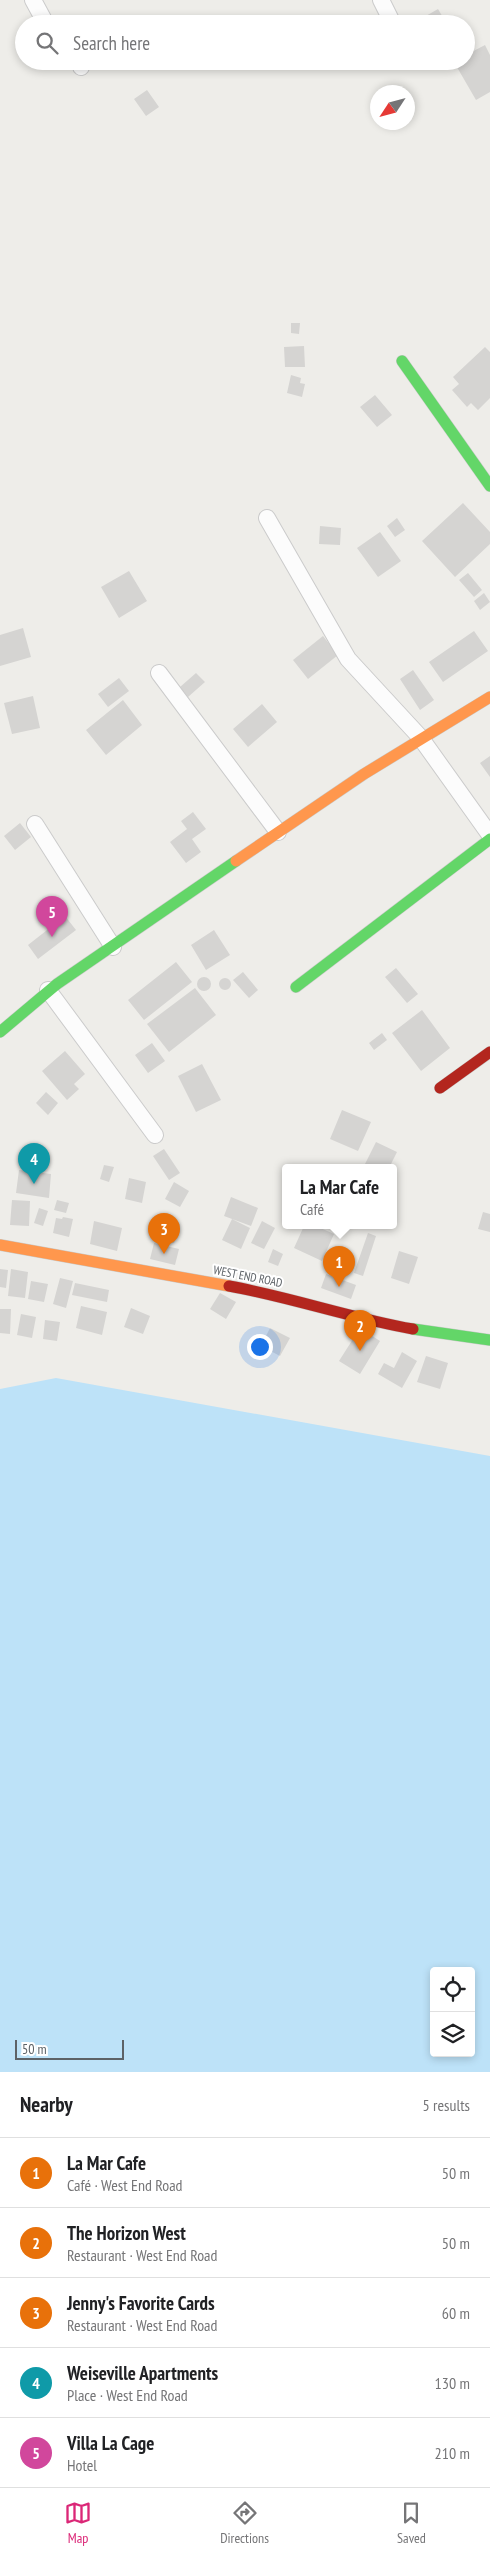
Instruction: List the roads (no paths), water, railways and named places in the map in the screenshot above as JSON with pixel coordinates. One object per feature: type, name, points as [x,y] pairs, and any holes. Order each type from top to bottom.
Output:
[{"type":"street","points":[[33,0],[39,15]]},
{"type":"street","points":[[381,0],[388,15]]},
{"type":"street","points":[[402,361],[490,486]]},
{"type":"street","points":[[267,518],[348,659],[420,736],[490,837],[296,988]]},
{"type":"street","points":[[159,673],[278,832]]},
{"type":"street","points":[[0,1032],[48,990],[278,832],[420,736],[490,697]]},
{"type":"street","points":[[35,824],[113,947]]},
{"type":"street","points":[[48,990],[155,1135]]},
{"type":"street","points":[[440,1088],[490,1052]]},
{"type":"street","name":"WEST END ROAD","points":[[0,1245],[269,1293],[378,1323],[451,1336],[490,1340]]},
{"type":"water","points":[[56,1378],[490,1456],[490,2072],[0,2072],[0,1389]]},
{"type":"place","name":"Villa La Cage","points":[[52,937]]},
{"type":"place","name":"Weiseville Apartments","points":[[34,1184]]},
{"type":"place","name":"Jenny's Favorite Cards","points":[[164,1254]]},
{"type":"place","name":"La Mar Cafe","points":[[339,1287]]},
{"type":"place","name":"The Horizon West","points":[[360,1351]]}]
